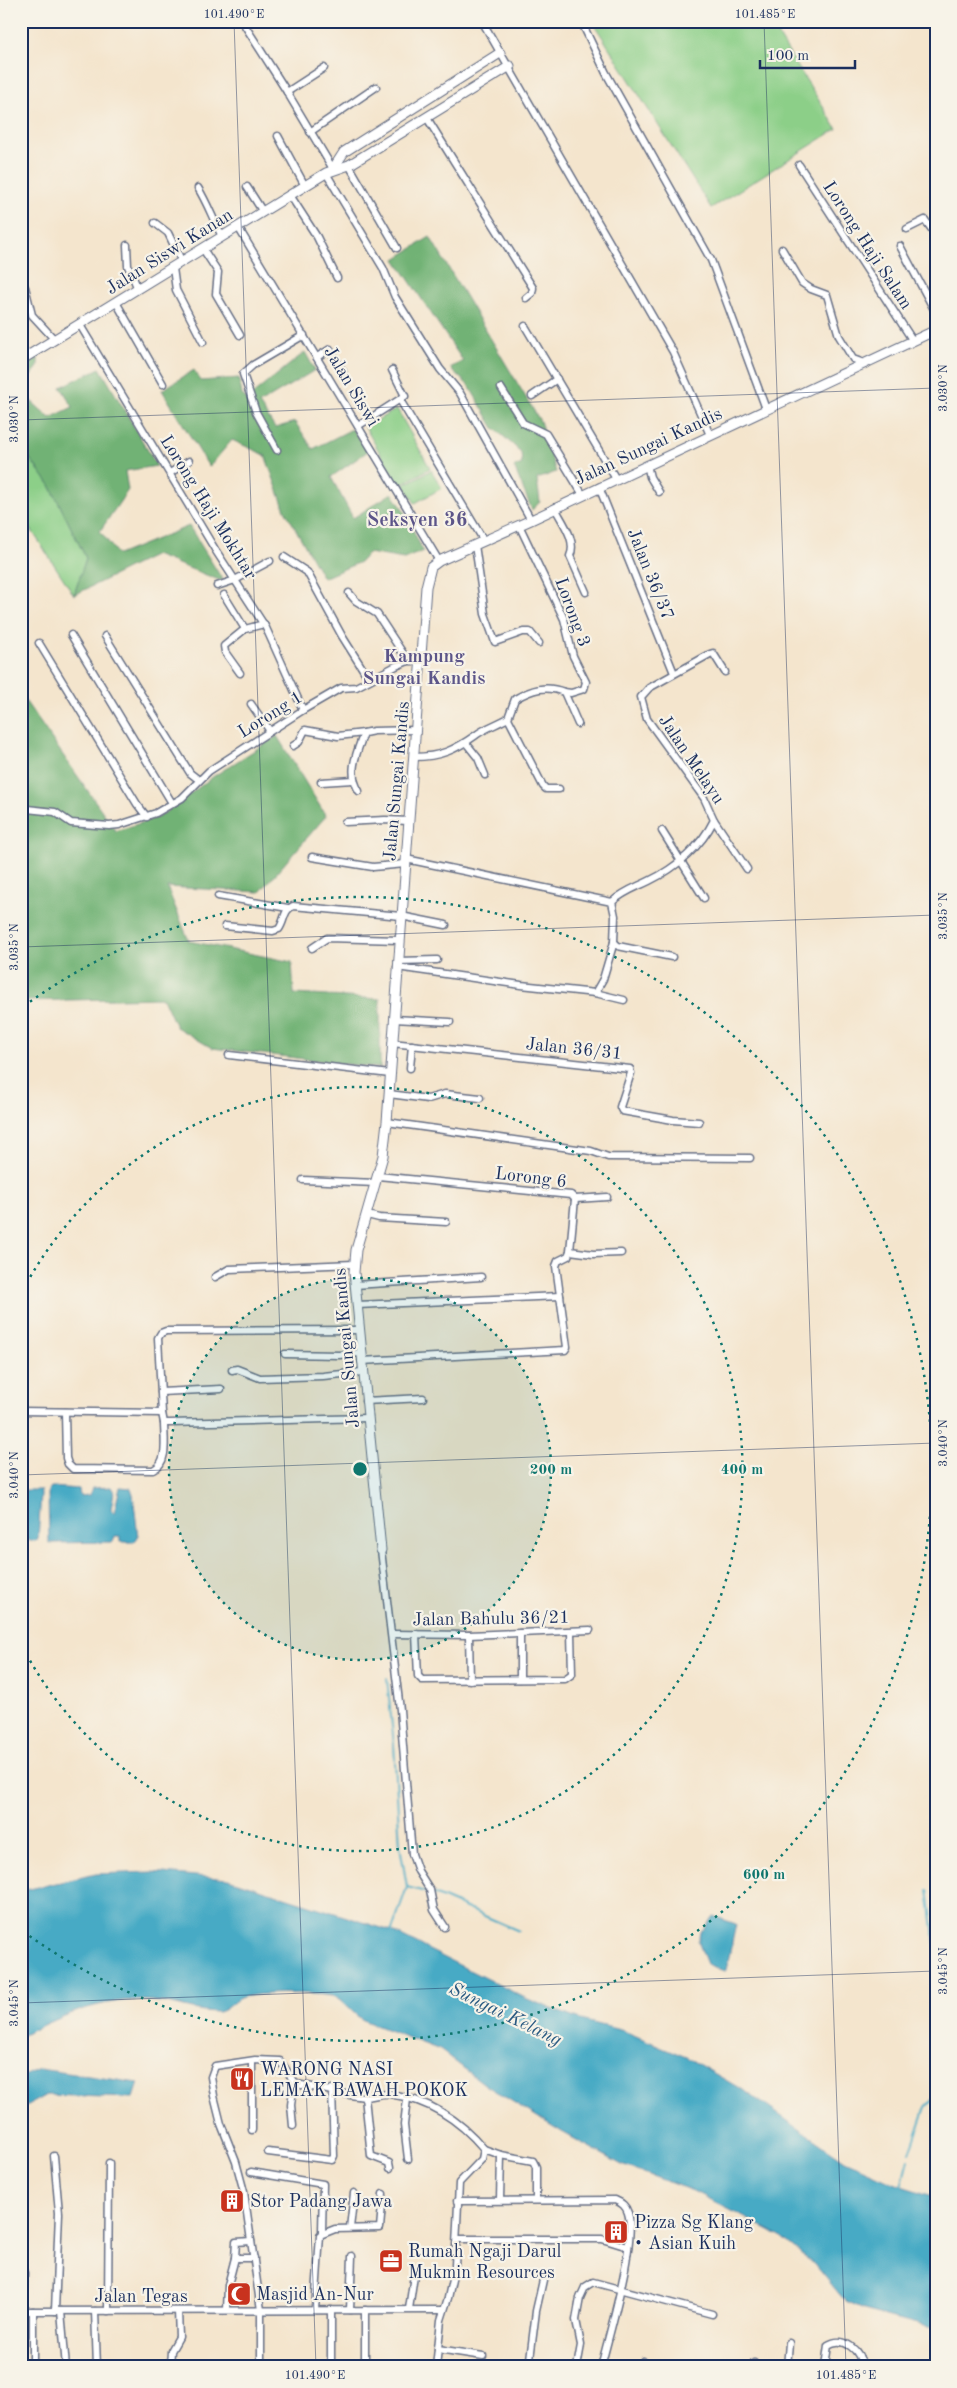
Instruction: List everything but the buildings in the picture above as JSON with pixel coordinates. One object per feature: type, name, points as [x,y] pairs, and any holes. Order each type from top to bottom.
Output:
[{"type":"street","points":[[242,21],[310,132],[329,171],[383,268],[395,297],[440,369],[460,392],[531,520]]},
{"type":"street","points":[[482,21],[500,53],[510,66],[673,352],[710,435]]},
{"type":"street","points":[[581,21],[606,73],[707,251],[766,409]]},
{"type":"street","name":"Jalan Siswi Kanan","points":[[329,171],[344,152],[500,53]]},
{"type":"street","points":[[482,64],[491,63],[495,65],[496,70],[490,79]]},
{"type":"street","name":"Jalan Siswi Kanan","points":[[21,360],[329,171],[349,165],[510,66]]},
{"type":"street","points":[[287,92],[324,68]]},
{"type":"street","points":[[310,132],[376,87]]},
{"type":"street","points":[[427,118],[533,288],[532,293],[526,298]]},
{"type":"street","points":[[278,136],[305,186]]},
{"type":"street","points":[[349,165],[397,248]]},
{"type":"street","name":"Lorong Haji Salam","points":[[799,165],[913,340]]},
{"type":"street","points":[[247,187],[263,212]]},
{"type":"street","points":[[198,188],[222,236]]},
{"type":"street","points":[[290,195],[317,237],[337,278]]},
{"type":"street","points":[[908,229],[926,220],[936,234]]},
{"type":"street","points":[[155,223],[168,232],[182,262]]},
{"type":"street","name":"Jalan Siswi","points":[[238,227],[318,357],[438,561]]},
{"type":"street","points":[[127,245],[128,266],[138,289]]},
{"type":"street","points":[[900,246],[936,313]]},
{"type":"street","points":[[203,249],[218,272],[216,294],[240,335]]},
{"type":"street","points":[[782,249],[802,284],[827,295],[839,336],[852,359],[864,364]]},
{"type":"street","points":[[173,268],[176,290],[203,342]]},
{"type":"street","points":[[25,287],[32,315],[55,340]]},
{"type":"street","points":[[116,302],[164,384]]},
{"type":"street","name":"Lorong Haji Mokhtar","points":[[80,325],[235,580],[264,624],[303,710]]},
{"type":"street","points":[[525,326],[616,479]]},
{"type":"street","name":"Jalan Sungai Kandis","points":[[381,1550],[358,1330],[354,1264],[383,1156],[387,1122],[397,964],[421,661],[428,574],[431,567],[438,561],[475,546],[646,464],[936,330]]},
{"type":"street","points":[[277,450],[256,412],[243,374],[252,365],[304,335]]},
{"type":"street","points":[[318,357],[330,349],[343,372]]},
{"type":"street","points":[[358,426],[405,396],[405,392],[392,370]]},
{"type":"street","points":[[532,396],[557,379]]},
{"type":"street","points":[[502,388],[523,423],[546,434],[583,495]]},
{"type":"street","points":[[400,400],[484,541]]},
{"type":"street","points":[[170,473],[189,461]]},
{"type":"street","points":[[646,464],[650,477],[659,492]]},
{"type":"street","name":"Jalan 36/37","points":[[599,487],[674,673]]},
{"type":"street","points":[[555,508],[572,541],[573,549],[570,556],[586,592]]},
{"type":"street","name":"Lorong 3","points":[[508,718],[515,699],[526,693],[547,688],[571,693],[584,689],[586,682],[573,656],[564,619],[519,525]]},
{"type":"street","points":[[475,546],[485,614],[495,642],[523,632],[530,632],[540,643]]},
{"type":"street","points":[[284,557],[307,572],[342,636],[369,679]]},
{"type":"street","points":[[217,586],[235,580],[270,561]]},
{"type":"street","points":[[349,593],[356,601],[377,614],[408,661]]},
{"type":"street","points":[[224,595],[245,629]]},
{"type":"street","points":[[240,673],[224,646],[245,629],[264,624]]},
{"type":"street","points":[[71,635],[172,803]]},
{"type":"street","points":[[105,636],[190,773],[198,780]]},
{"type":"street","points":[[39,642],[137,804],[147,817]]},
{"type":"street","points":[[674,673],[713,653],[725,672]]},
{"type":"street","name":"Lorong 1","points":[[27,809],[55,812],[71,823],[109,826],[119,826],[147,817],[189,791],[209,771],[303,710],[341,688],[356,687],[408,661],[421,661]]},
{"type":"street","name":"Jalan Melayu","points":[[674,673],[643,693],[640,702],[647,720],[704,798],[714,820],[747,869]]},
{"type":"street","points":[[564,692],[578,724]]},
{"type":"street","points":[[251,704],[270,731]]},
{"type":"street","points":[[414,757],[444,753],[466,743],[477,734],[508,718],[543,786],[546,790],[559,789]]},
{"type":"street","points":[[292,746],[299,742],[305,730],[338,736],[416,730]]},
{"type":"street","points":[[359,791],[354,780],[353,764],[364,733]]},
{"type":"street","points":[[466,743],[478,758],[486,775]]},
{"type":"street","points":[[321,782],[354,780]]},
{"type":"street","points":[[612,902],[620,894],[663,874],[681,861],[710,829],[714,820]]},
{"type":"street","points":[[345,822],[409,821]]},
{"type":"street","points":[[710,829],[719,828]]},
{"type":"street","points":[[662,831],[704,898]]},
{"type":"street","points":[[312,858],[373,867],[406,862],[612,902]]},
{"type":"street","points":[[218,896],[288,908],[293,906],[401,916],[446,925]]},
{"type":"street","points":[[595,993],[603,979],[614,942],[615,916],[612,902]]},
{"type":"street","points":[[225,926],[272,931],[279,929],[288,908]]},
{"type":"street","points":[[312,948],[327,938],[399,940]]},
{"type":"street","points":[[614,942],[618,946],[672,957]]},
{"type":"street","points":[[397,964],[437,960]]},
{"type":"street","points":[[397,964],[522,985],[595,993],[624,1000]]},
{"type":"street","points":[[394,1019],[450,1022]]},
{"type":"street","name":"Jalan 36/31","points":[[392,1043],[630,1069],[631,1073],[620,1107],[622,1111],[673,1120],[699,1122]]},
{"type":"street","points":[[410,1068],[412,1045]]},
{"type":"street","points":[[229,1055],[390,1074]]},
{"type":"street","points":[[389,1094],[428,1099],[444,1094],[480,1098]]},
{"type":"street","points":[[387,1122],[591,1151],[608,1157],[750,1158]]},
{"type":"street","name":"Lorong 6","points":[[302,1180],[377,1180],[571,1195],[575,1199],[570,1251]]},
{"type":"street","points":[[575,1199],[607,1197]]},
{"type":"street","points":[[367,1215],[378,1218],[446,1222]]},
{"type":"street","points":[[285,1354],[361,1357],[565,1350],[568,1340],[556,1266],[558,1260],[568,1256],[570,1251],[594,1254],[622,1253]]},
{"type":"street","points":[[215,1277],[229,1269],[354,1264]]},
{"type":"street","points":[[354,1285],[481,1277]]},
{"type":"street","points":[[357,1305],[560,1296]]},
{"type":"street","points":[[65,1412],[66,1458],[68,1464],[73,1469],[153,1470],[158,1468],[163,1458],[164,1423],[158,1338],[161,1333],[166,1331],[358,1330]]},
{"type":"street","points":[[232,1370],[237,1369],[260,1378],[323,1376],[362,1372]]},
{"type":"street","points":[[161,1392],[221,1389]]},
{"type":"street","points":[[365,1401],[423,1398]]},
{"type":"street","points":[[21,1411],[162,1413]]},
{"type":"street","points":[[164,1423],[367,1418]]},
{"type":"street","points":[[381,1550],[392,1634],[394,1673],[400,1710],[412,1854],[418,1871],[430,1890],[430,1900],[434,1910],[445,1927]]},
{"type":"street","name":"Jalan Bahulu 36/21","points":[[392,1634],[470,1635],[590,1630]]},
{"type":"street","points":[[416,1634],[419,1679],[565,1679],[572,1674],[571,1632]]},
{"type":"street","points":[[520,1633],[520,1679]]},
{"type":"street","points":[[470,1635],[470,1680]]},
{"type":"street","points":[[252,2061],[252,2130]]},
{"type":"street","points":[[262,2367],[260,2310],[243,2186],[221,2124],[211,2077],[215,2066],[252,2061],[280,2061],[294,2082],[291,2105],[293,2126]]},
{"type":"street","points":[[294,2082],[365,2097],[390,2094],[422,2103],[454,2119],[467,2129],[484,2148],[501,2155],[529,2159],[536,2163],[536,2200]]},
{"type":"street","points":[[268,2152],[332,2160],[334,2156],[332,2090]]},
{"type":"street","points":[[365,2097],[371,2156],[389,2163],[390,2168]]},
{"type":"street","points":[[407,2099],[404,2125],[408,2159]]},
{"type":"street","points":[[436,2367],[443,2310],[452,2284],[458,2239],[457,2201],[459,2183],[482,2159],[484,2148]]},
{"type":"street","points":[[500,2200],[501,2155]]},
{"type":"street","points":[[54,2156],[59,2213],[58,2311],[66,2367]]},
{"type":"street","points":[[108,2311],[109,2163]]},
{"type":"street","points":[[251,2172],[323,2184],[322,2232],[319,2239],[315,2310]]},
{"type":"street","points":[[350,2228],[354,2193]]},
{"type":"street","points":[[322,2232],[350,2228],[380,2228],[383,2194]]},
{"type":"street","points":[[457,2201],[615,2200],[624,2204],[628,2212],[630,2226],[628,2247],[601,2367]]},
{"type":"street","points":[[458,2239],[602,2239],[628,2247]]},
{"type":"street","points":[[227,2310],[228,2285],[235,2258],[236,2242],[251,2241]]},
{"type":"street","points":[[350,2310],[352,2256]]},
{"type":"street","points":[[235,2258],[254,2258]]},
{"type":"street","points":[[21,2266],[24,2273],[22,2311]]},
{"type":"street","points":[[409,2309],[414,2275]]},
{"type":"street","points":[[529,2367],[536,2311],[543,2280]]},
{"type":"street","points":[[577,2367],[581,2345],[576,2320],[580,2298],[585,2287],[593,2282],[599,2282],[712,2314]]},
{"type":"street","points":[[331,2310],[331,2367]]},
{"type":"street","points":[[365,2310],[365,2367]]},
{"type":"street","name":"Jalan Tegas","points":[[22,2311],[443,2310]]},
{"type":"street","points":[[33,2311],[33,2367]]},
{"type":"street","points":[[95,2311],[97,2367]]},
{"type":"street","points":[[170,2367],[171,2352],[180,2337],[178,2312]]},
{"type":"street","points":[[824,2367],[828,2345],[839,2341],[848,2344],[853,2349],[860,2357],[862,2367]]},
{"type":"street","points":[[787,2367],[789,2343]]},
{"type":"street","points":[[438,2349],[483,2356]]},
{"type":"street","points":[[404,2365],[425,2367]]},
{"type":"green space","points":[[592,21],[769,21],[837,129],[711,208]]},
{"type":"green space","points":[[430,237],[540,421],[556,472],[537,479],[540,502],[532,510],[514,467],[522,464],[521,452],[494,428],[469,386],[450,368],[463,361],[395,259]]},
{"type":"green space","points":[[305,352],[315,370],[259,404],[275,428],[295,422],[313,449],[352,429],[368,451],[331,477],[353,518],[392,493],[403,509],[423,551],[404,559],[368,553],[360,562],[323,578],[285,510],[265,455],[232,440],[209,467],[162,390],[194,370],[201,381],[239,378],[242,395],[247,399]]},
{"type":"green space","points":[[38,358],[38,367],[21,388],[21,368]]},
{"type":"green space","points":[[100,368],[157,466],[125,471],[128,490],[100,531],[118,555],[189,526],[224,582],[155,555],[74,595],[86,558],[50,485],[21,447],[21,392],[50,418],[73,407],[61,387]]},
{"type":"green space","points":[[397,409],[430,468],[399,486],[365,427]]},
{"type":"green space","points":[[21,447],[50,485],[86,558],[74,595],[21,514]]},
{"type":"green space","points":[[431,470],[442,488],[415,503],[404,485]]},
{"type":"green space","points":[[21,695],[116,831],[159,817],[214,776],[277,736],[326,816],[260,892],[167,887],[189,941],[292,962],[294,994],[380,999],[380,1068],[212,1048],[176,1027],[163,998],[21,1001]]},
{"type":"water","points":[[51,1487],[79,1489],[80,1496],[89,1495],[92,1488],[111,1487],[114,1492],[111,1509],[114,1513],[120,1487],[131,1488],[138,1537],[134,1542],[120,1542],[120,1536],[115,1536],[113,1542],[49,1543],[48,1490]]},
{"type":"water","points":[[40,1490],[41,1494],[38,1539],[35,1541],[21,1539],[21,1491]]},
{"type":"water","name":"Sungai Kelang","points":[[152,1872],[228,1879],[391,1931],[525,1998],[577,2019],[624,2031],[686,2057],[748,2093],[845,2161],[901,2186],[936,2197],[936,2329],[864,2310],[846,2302],[817,2267],[779,2235],[693,2191],[622,2165],[562,2132],[487,2086],[440,2050],[365,2021],[336,1997],[303,1994],[248,1996],[240,1998],[224,2010],[218,2012],[142,2000],[106,2003],[71,2013],[21,2036],[21,1891],[96,1874]]},
{"type":"water","points":[[713,1916],[736,1924],[726,1970],[724,1971],[707,1964],[698,1941],[700,1932]]},
{"type":"water","points":[[39,2069],[138,2083],[133,2098],[46,2095],[21,2109],[21,2077]]},
{"type":"waterway","points":[[387,1679],[394,1745],[400,1846],[407,1887],[391,1933]]},
{"type":"waterway","points":[[407,1887],[429,1893]]},
{"type":"waterway","points":[[928,1890],[936,1951]]},
{"type":"waterway","points":[[434,1894],[519,1931]]},
{"type":"waterway","points":[[910,2153],[926,2107],[936,2096]]},
{"type":"waterway","points":[[901,2187],[908,2160]]},
{"type":"place","name":"WARONG NASI LEMAK BAWAH POKOK","points":[[242,2079]]},
{"type":"place","name":"Stor Padang Jawa","points":[[232,2201]]},
{"type":"place","name":"Pizza Sg Klang • Asian Kuih","points":[[616,2232]]},
{"type":"place","name":"Rumah Ngaji Darul Mukmin Resources","points":[[391,2261]]},
{"type":"place","name":"Masjid An-Nur","points":[[239,2294]]},
{"type":"district","name":"Seksyen 36","points":[[417,519]]},
{"type":"district","name":"Kampung Sungai Kandis","points":[[424,666]]}]
